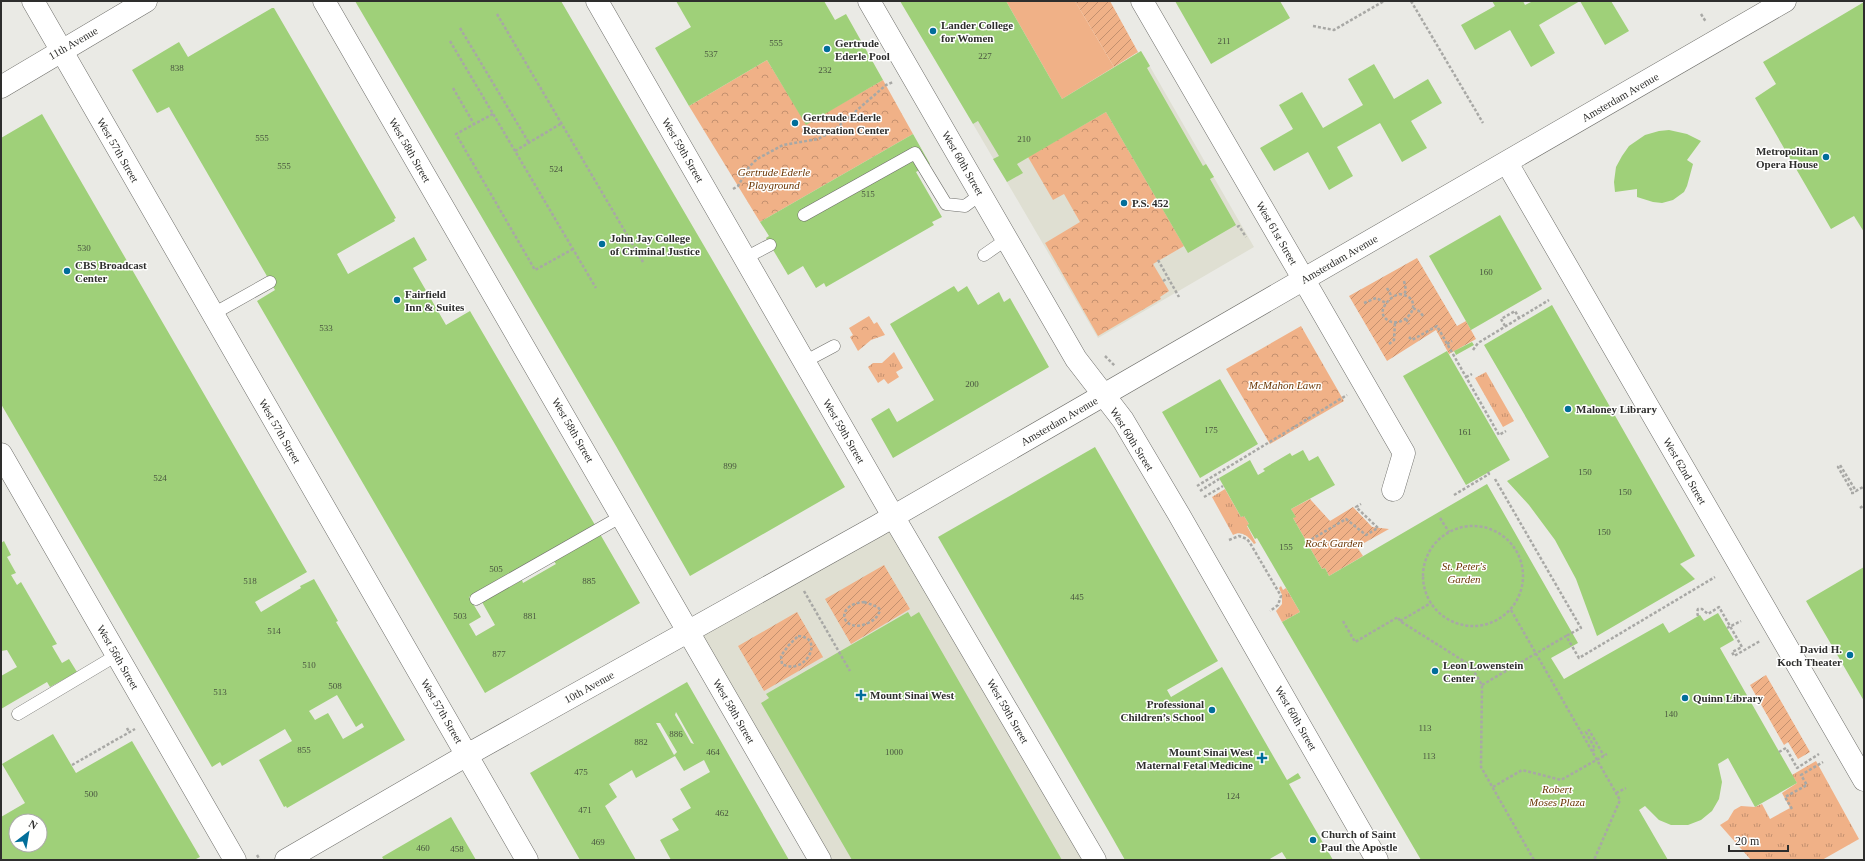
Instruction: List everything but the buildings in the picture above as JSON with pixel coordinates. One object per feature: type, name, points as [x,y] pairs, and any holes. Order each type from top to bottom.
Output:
[{"type":"street","name":"West 57th Street","points":[[33,1],[527,860]]},
{"type":"street","name":"11th Avenue","points":[[1,87],[146,1]]},
{"type":"street","name":"West 58th Street","points":[[324,1],[820,860]]},
{"type":"street","name":"West 59th Street","points":[[597,1],[893,516],[1095,860]]},
{"type":"street","name":"West 60th Street","points":[[869,1],[1076,359],[1123,420],[1178,513],[1377,860]]},
{"type":"street","name":"West 61st Street","points":[[1142,1],[1404,453],[1394,490]]},
{"type":"street","name":"Amsterdam Avenue","points":[[893,516],[1507,163],[1785,1]]},
{"type":"street","name":"West 62nd Street","points":[[1507,163],[1864,780]]},
{"type":"street","name":"West 56th Street","points":[[1,454],[235,860]]},
{"type":"street","name":"10th Avenue","points":[[286,860],[467,755],[793,574],[893,516]]},
{"type":"lane","points":[[804,215],[915,153],[946,204],[965,206],[981,194]]},
{"type":"lane","points":[[984,255],[1007,239]]},
{"type":"lane","points":[[745,258],[770,245]]},
{"type":"lane","points":[[213,314],[270,282]]},
{"type":"lane","points":[[804,362],[834,346]]},
{"type":"lane","points":[[476,600],[622,516]]},
{"type":"lane","points":[[18,714],[117,655]]},
{"type":"path","points":[[1313,26],[1334,30],[1384,1]]},
{"type":"path","points":[[1411,1],[1483,123]]},
{"type":"path","points":[[497,14],[643,262]]},
{"type":"path","points":[[1701,14],[1708,28]]},
{"type":"path","points":[[460,28],[529,143]]},
{"type":"path","points":[[450,41],[596,288]]},
{"type":"path","points":[[733,189],[738,186],[746,170],[758,159],[783,145],[818,139],[833,131],[886,85],[893,82]]},
{"type":"path","points":[[453,88],[474,124]]},
{"type":"path","points":[[493,114],[456,134],[535,270],[573,249]]},
{"type":"path","points":[[515,151],[562,123]]},
{"type":"path","points":[[1237,227],[1239,226],[1246,237]]},
{"type":"path","points":[[1158,260],[1179,297]]},
{"type":"path","points":[[1163,281],[1168,278]]},
{"type":"path","points":[[1404,281],[1406,290],[1404,295]]},
{"type":"path","points":[[1387,288],[1392,297]]},
{"type":"path","points":[[1404,295],[1412,300],[1413,308],[1406,318],[1395,322],[1389,320],[1384,316],[1383,310],[1386,303],[1392,297],[1404,295]]},
{"type":"path","points":[[1364,303],[1376,298],[1386,303]]},
{"type":"path","points":[[1473,350],[1478,343],[1549,300]]},
{"type":"path","points":[[1413,308],[1419,311],[1424,317]]},
{"type":"path","points":[[1505,326],[1501,319],[1515,311],[1519,318]]},
{"type":"path","points":[[1406,318],[1409,324]]},
{"type":"path","points":[[1389,344],[1394,340],[1395,322]]},
{"type":"path","points":[[1409,337],[1412,340],[1437,326],[1466,377],[1467,384],[1499,436],[1506,432]]},
{"type":"path","points":[[1447,344],[1452,341]]},
{"type":"path","points":[[1105,356],[1119,370]]},
{"type":"path","points":[[1466,377],[1472,374]]},
{"type":"path","points":[[1197,486],[1348,395]]},
{"type":"path","points":[[1852,493],[1838,467],[1840,465],[1856,491],[1863,487]]},
{"type":"path","points":[[1454,495],[1489,474],[1488,472]]},
{"type":"path","points":[[1200,491],[1219,480]]},
{"type":"path","points":[[1482,685],[1581,628],[1495,480]]},
{"type":"path","points":[[1204,497],[1223,486]]},
{"type":"path","points":[[1307,542],[1346,520],[1366,534],[1378,528],[1356,506],[1361,504]]},
{"type":"path","points":[[1860,508],[1864,505]]},
{"type":"path","points":[[1440,518],[1449,532]]},
{"type":"path","points":[[1483,526],[1502,534],[1514,546],[1521,560],[1524,576],[1521,592],[1511,610],[1495,622],[1472,626],[1448,620],[1431,603],[1424,588],[1424,564],[1430,549],[1441,537],[1449,532],[1463,527],[1483,526]]},
{"type":"path","points":[[1229,540],[1239,536],[1247,539],[1281,596],[1278,606],[1270,611]]},
{"type":"path","points":[[793,574],[850,671]]},
{"type":"path","points":[[1566,636],[1579,658],[1715,577]]},
{"type":"path","points":[[864,602],[874,604],[880,610],[879,614],[875,618],[863,625],[857,627],[847,623],[844,614],[850,604],[864,602]]},
{"type":"path","points":[[1400,621],[1431,603]]},
{"type":"path","points":[[1698,616],[1698,609],[1702,609],[1708,614],[1719,607],[1742,647],[1732,652],[1734,656],[1761,641]]},
{"type":"path","points":[[1511,610],[1620,800],[1594,860]]},
{"type":"path","points":[[1343,621],[1355,642],[1398,617],[1400,621],[1470,665],[1482,685],[1481,767],[1534,860]]},
{"type":"path","points":[[1727,628],[1741,621]]},
{"type":"path","points":[[798,636],[802,636],[809,640],[812,650],[807,659],[791,668],[782,664],[781,656],[793,639],[798,636]]},
{"type":"path","points":[[72,766],[128,733],[127,728]]},
{"type":"path","points":[[1493,787],[1522,770],[1561,780],[1597,760],[1605,755],[1589,730],[1586,732],[1595,749],[1592,751]]},
{"type":"path","points":[[1779,752],[1786,748],[1797,768],[1819,754]]},
{"type":"path","points":[[1792,809],[1785,797],[1807,785],[1801,775],[1823,762]]},
{"type":"path","points":[[1616,793],[1626,788]]},
{"type":"path","points":[[257,855],[260,860]]},
{"type":"shaded area","name":"P.S. 452","points":[[1141,51],[1254,247],[1098,338],[973,124],[1051,79],[1063,98]]},
{"type":"shaded area","name":"Mount Sinai West","points":[[893,516],[1095,860],[820,860],[689,631]]},
{"type":"green space","points":[[1006,1],[1075,1],[1114,67],[1062,99]]},
{"type":"green space","points":[[1075,1],[1110,1],[1138,52],[1114,67]]},
{"type":"green space","name":"Gertrude Ederle Playground","points":[[767,60],[806,124],[883,80],[913,134],[760,222],[689,106]]},
{"type":"green space","points":[[1106,112],[1184,246],[1153,264],[1169,291],[1160,297],[1161,299],[1098,336],[1045,243],[1080,222],[1064,194],[1053,200],[1028,157]]},
{"type":"green space","points":[[1417,258],[1457,326],[1466,321],[1476,339],[1449,354],[1436,330],[1387,361],[1349,296]]},
{"type":"green space","points":[[869,316],[874,324],[877,322],[885,335],[871,340],[858,351],[850,337],[853,335],[849,328]]},
{"type":"green space","name":"McMahon Lawn","points":[[1301,326],[1344,401],[1270,444],[1226,369]]},
{"type":"green space","points":[[894,352],[903,368],[896,372],[899,377],[888,384],[884,379],[878,383],[868,367],[873,363],[882,363]]},
{"type":"green space","points":[[1486,372],[1514,421],[1503,427],[1475,378]]},
{"type":"green space","points":[[1225,489],[1241,517],[1244,516],[1249,524],[1247,526],[1256,543],[1254,544],[1248,537],[1242,534],[1239,533],[1233,535],[1212,497]]},
{"type":"green space","name":"Rock Garden","points":[[1310,499],[1330,521],[1353,507],[1372,527],[1389,529],[1357,547],[1363,556],[1329,576],[1325,568],[1322,569],[1293,518],[1295,516],[1291,509]]},
{"type":"green space","points":[[884,565],[910,609],[851,644],[825,599]]},
{"type":"green space","points":[[1281,586],[1283,590],[1286,588],[1300,612],[1282,622],[1276,611],[1282,604],[1282,595],[1279,588]]},
{"type":"green space","points":[[797,612],[823,657],[764,691],[738,646]]},
{"type":"green space","points":[[1766,675],[1810,752],[1798,759],[1788,742],[1784,745],[1750,685]]},
{"type":"green space","points":[[1816,761],[1859,839],[1822,860],[1751,860],[1720,825],[1728,820],[1734,810],[1741,806],[1755,807],[1762,804],[1770,819],[1790,808],[1782,793],[1797,783],[1792,775]]},
{"type":"place","name":"Lander College for Women","points":[[933,31]]},
{"type":"place","name":"Gertrude Ederle Pool","points":[[827,49]]},
{"type":"place","name":"Gertrude Ederle Recreation Center","points":[[795,123]]},
{"type":"place","name":"Metropolitan Opera House","points":[[1826,157]]},
{"type":"place","name":"P.S. 452","points":[[1124,203]]},
{"type":"place","name":"John Jay College of Criminal Justice","points":[[602,244]]},
{"type":"place","name":"CBS Broadcast Center","points":[[67,271]]},
{"type":"place","name":"Fairfield Inn & Suites","points":[[397,300]]},
{"type":"place","name":"Maloney Library","points":[[1568,409]]},
{"type":"place","name":"David H. Koch Theater","points":[[1850,655]]},
{"type":"place","name":"Leon Lowenstein Center","points":[[1435,671]]},
{"type":"place","name":"Mount Sinai West","points":[[861,695]]},
{"type":"place","name":"Quinn Library","points":[[1685,698]]},
{"type":"place","name":"Professional Children’s School","points":[[1212,710]]},
{"type":"place","name":"Mount Sinai West Maternal Fetal Medicine","points":[[1262,758]]},
{"type":"place","name":"Church of Saint Paul the Apostle","points":[[1313,840]]},
{"type":"park label","name":"St. Peter's Garden","points":[[1464,572]]},
{"type":"park label","name":"Robert Moses Plaza","points":[[1557,795]]}]
